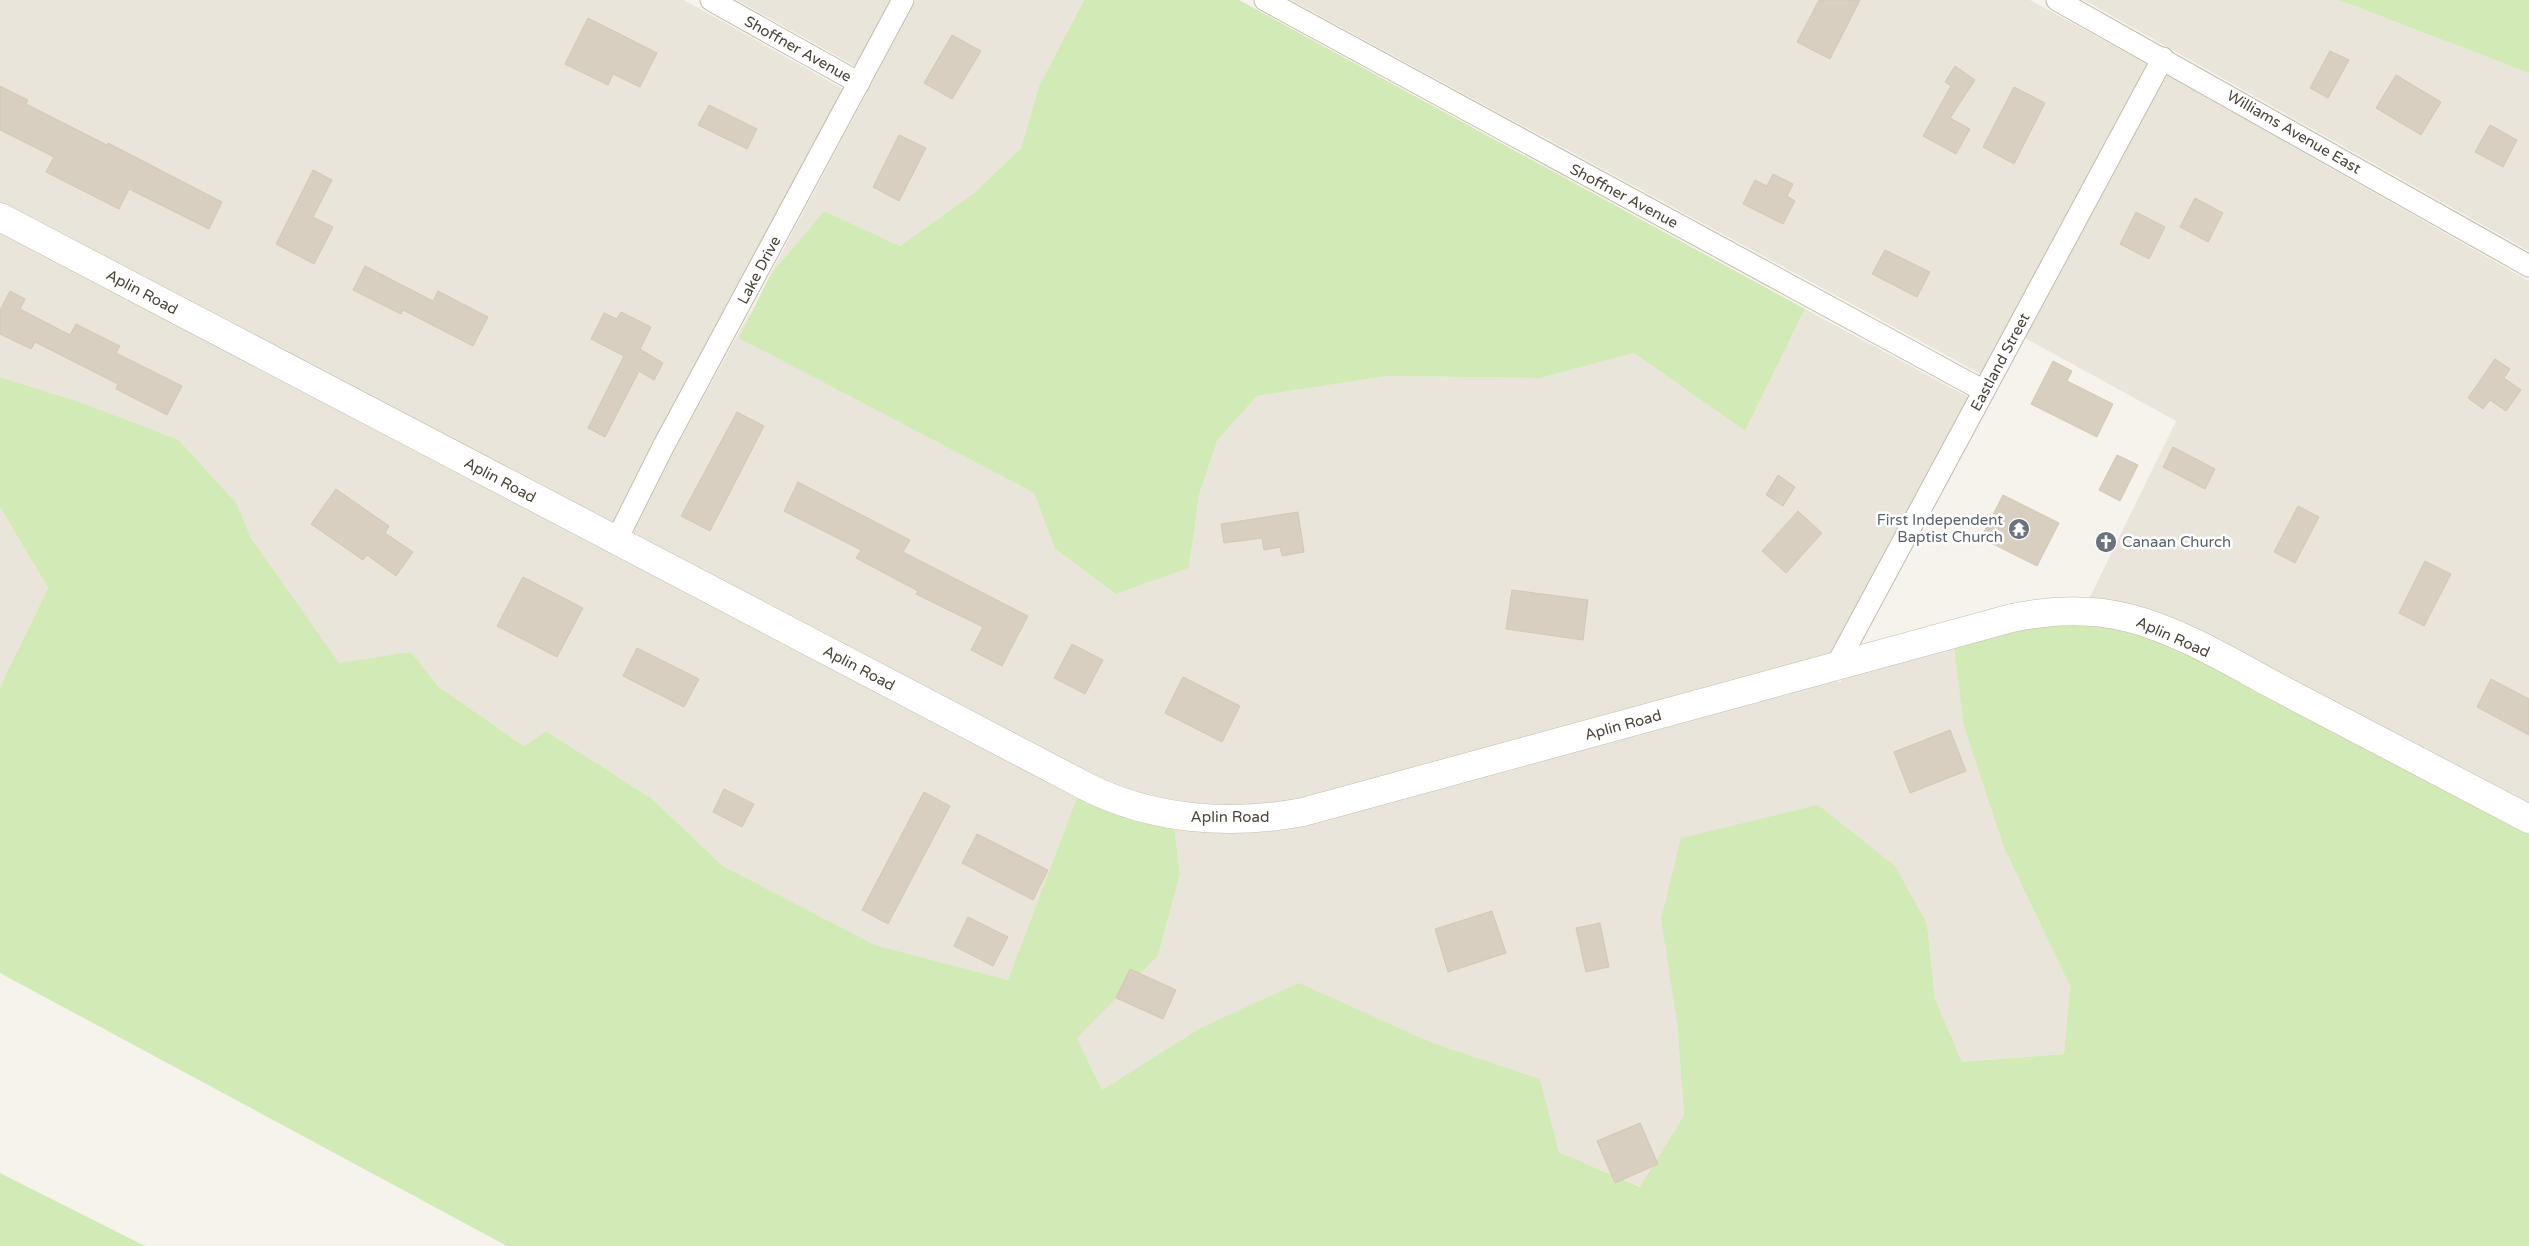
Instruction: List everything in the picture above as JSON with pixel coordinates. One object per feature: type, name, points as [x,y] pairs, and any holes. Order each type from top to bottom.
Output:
[{"type":"street","name":"Shoffner Avenue","points":[[711,0],[859,83]]},
{"type":"street","name":"Lake Drive","points":[[616,541],[663,448],[903,0]]},
{"type":"street","name":"Shoffner Avenue","points":[[1265,0],[1984,391]]},
{"type":"street","name":"Williams Avenue East","points":[[2057,0],[2163,58],[2529,266]]},
{"type":"street","name":"Eastland Street","points":[[1836,666],[2163,58]]},
{"type":"street","name":"Aplin Road","points":[[0,218],[1100,794],[1138,808],[1186,817],[1256,819],[1303,812],[2032,614],[2073,611],[2128,618],[2157,627],[2235,665],[2529,819]]},
{"type":"shaded area","points":[[0,0],[684,0],[843,89],[653,442],[612,524],[0,203]]},
{"type":"shaded area","points":[[737,0],[890,0],[855,66]]},
{"type":"shaded area","points":[[916,0],[1084,0],[1039,86],[1021,148],[974,193],[900,246],[824,211],[770,275]]},
{"type":"shaded area","points":[[1291,0],[2030,0],[2147,64],[1981,374]]},
{"type":"shaded area","points":[[2084,0],[2338,0],[2529,73],[2529,251]]},
{"type":"shaded area","points":[[2167,75],[2529,281],[2529,804],[2089,599],[2176,421],[2025,338]]},
{"type":"shaded area","points":[[0,232],[1077,797],[1008,980],[875,945],[723,866],[651,798],[546,731],[524,746],[439,687],[411,652],[339,664],[251,538],[237,504],[179,440],[83,403],[0,377]]},
{"type":"shaded area","points":[[754,305],[740,338],[1034,493],[1055,549],[1116,594],[1189,568],[1199,495],[1217,441],[1257,396],[1387,376],[1540,378],[1634,353],[1745,431],[1805,309],[1968,397],[1829,656],[1302,800],[1257,807],[1189,805],[1143,795],[1105,782],[632,535],[673,453]]},
{"type":"shaded area","points":[[0,507],[48,588],[0,687]]},
{"type":"shaded area","points":[[1954,647],[2005,850],[2070,986],[2064,1054],[1962,1062],[1935,999],[1927,924],[1677,1022],[1684,1115],[1641,1187],[1559,1152],[1540,1079],[1430,1042],[1299,984],[1202,1027],[1102,1090],[1077,1038],[1158,956],[1180,874],[1174,828],[1255,832],[1304,825],[1834,680],[1840,683],[1843,677]]},
{"type":"green space","points":[[1084,0],[1239,0],[1805,309],[1745,431],[1634,353],[1540,378],[1387,376],[1257,396],[1217,441],[1199,495],[1189,568],[1116,594],[1055,549],[1034,493],[739,338],[770,275],[824,211],[900,246],[974,193],[1021,148],[1039,86]]},
{"type":"green space","points":[[2338,0],[2529,0],[2529,73],[2354,6]]},
{"type":"green space","points":[[0,377],[83,403],[179,440],[237,504],[251,538],[339,663],[411,652],[439,687],[524,746],[546,731],[651,798],[723,866],[875,945],[1008,980],[1077,797],[1134,820],[1174,828],[1180,874],[1158,956],[1077,1038],[1102,1090],[1202,1027],[1299,983],[1430,1042],[1540,1079],[1559,1152],[1640,1187],[1684,1115],[1677,1022],[1661,919],[1681,838],[1818,805],[1895,866],[1927,924],[1935,999],[1962,1062],[2064,1054],[2070,986],[2005,850],[1964,726],[1954,647],[2031,628],[2070,625],[2110,627],[2150,638],[2192,657],[2529,834],[2529,1246],[507,1246],[0,973],[0,687],[48,588],[0,507]]},
{"type":"green space","points":[[0,1173],[145,1246],[0,1246]]},
{"type":"building","points":[[1819,0],[1860,0],[1830,59],[1797,42]]},
{"type":"building","points":[[588,18],[657,53],[640,87],[613,74],[608,85],[565,64]]},
{"type":"building","points":[[952,35],[981,51],[952,99],[924,83]]},
{"type":"building","points":[[2330,51],[2349,60],[2328,98],[2310,88]]},
{"type":"building","points":[[1955,66],[1975,80],[1950,118],[1970,129],[1956,154],[1923,136],[1951,86],[1945,82]]},
{"type":"building","points":[[2396,75],[2441,102],[2421,135],[2376,108]]},
{"type":"building","points":[[0,86],[28,100],[26,104],[107,145],[108,143],[222,202],[209,229],[129,189],[119,209],[46,172],[54,157],[0,130]]},
{"type":"building","points":[[2014,87],[2045,103],[2014,164],[1983,147]]},
{"type":"building","points":[[709,105],[757,129],[747,149],[698,125]]},
{"type":"building","points":[[2490,125],[2517,140],[2503,167],[2475,152]]},
{"type":"building","points":[[899,135],[926,148],[899,201],[873,187]]},
{"type":"building","points":[[313,170],[332,180],[313,217],[333,227],[314,264],[276,244]]},
{"type":"building","points":[[1773,174],[1793,184],[1787,196],[1795,201],[1783,224],[1743,204],[1755,180],[1767,186]]},
{"type":"building","points":[[2195,198],[2223,213],[2208,242],[2180,227]]},
{"type":"building","points":[[2136,212],[2165,227],[2149,259],[2120,244]]},
{"type":"building","points":[[1885,250],[1930,272],[1917,297],[1872,274]]},
{"type":"building","points":[[365,266],[433,301],[438,291],[488,317],[473,346],[403,310],[401,314],[353,290]]},
{"type":"building","points":[[10,291],[25,299],[20,309],[70,335],[76,324],[120,346],[116,353],[182,386],[167,415],[116,389],[118,384],[35,342],[31,349],[0,334],[0,310]]},
{"type":"building","points":[[621,312],[651,327],[640,349],[663,363],[654,380],[639,371],[605,437],[588,428],[624,356],[591,339],[604,313],[617,319]]},
{"type":"building","points":[[2495,359],[2510,369],[2504,378],[2521,390],[2506,411],[2490,400],[2483,409],[2468,398]]},
{"type":"building","points":[[2053,361],[2072,371],[2067,381],[2113,404],[2097,437],[2031,404]]},
{"type":"building","points":[[737,412],[764,426],[710,531],[681,516]]},
{"type":"building","points":[[2173,447],[2215,469],[2205,489],[2163,467]]},
{"type":"building","points":[[2117,455],[2138,465],[2120,501],[2099,490]]},
{"type":"building","points":[[1778,475],[1795,487],[1783,506],[1766,495]]},
{"type":"building","points":[[798,482],[910,540],[903,552],[1028,616],[1002,666],[971,650],[983,627],[916,594],[918,591],[856,558],[861,550],[784,511]]},
{"type":"building","points":[[336,489],[389,526],[385,533],[413,552],[396,576],[367,555],[363,560],[311,524]]},
{"type":"building","points":[[2003,495],[2059,523],[2037,566],[1981,538]]},
{"type":"building","points":[[2298,506],[2319,517],[2295,563],[2274,552]]},
{"type":"building","points":[[1798,511],[1822,533],[1786,573],[1762,551]]},
{"type":"building","points":[[1298,512],[1304,552],[1282,556],[1280,547],[1264,550],[1262,538],[1224,543],[1221,524]]},
{"type":"building","points":[[2425,561],[2451,574],[2424,626],[2399,613]]},
{"type":"building","points":[[523,577],[583,608],[557,657],[497,626]]},
{"type":"building","points":[[1512,590],[1588,600],[1583,640],[1506,629]]},
{"type":"building","points":[[1072,644],[1103,660],[1085,694],[1054,678]]},
{"type":"building","points":[[637,648],[699,679],[684,707],[623,676]]},
{"type":"building","points":[[1183,677],[1240,706],[1222,742],[1165,713]]},
{"type":"building","points":[[2491,679],[2529,699],[2529,735],[2477,707]]},
{"type":"building","points":[[1950,730],[1966,771],[1910,793],[1894,752]]},
{"type":"building","points":[[724,789],[754,804],[742,827],[713,812]]},
{"type":"building","points":[[924,792],[950,806],[888,924],[862,910]]},
{"type":"building","points":[[977,834],[1048,870],[1033,900],[962,863]]},
{"type":"building","points":[[1492,911],[1506,953],[1448,972],[1435,929]]},
{"type":"building","points":[[968,917],[1008,937],[993,966],[954,946]]},
{"type":"building","points":[[1600,923],[1609,967],[1586,972],[1576,928]]},
{"type":"building","points":[[1130,969],[1176,990],[1163,1019],[1116,998]]},
{"type":"building","points":[[1640,1123],[1658,1164],[1615,1183],[1597,1141]]},
{"type":"place","name":"First Independent Baptist Church","points":[[2019,529]]},
{"type":"place","name":"Canaan Church","points":[[2106,542]]}]
